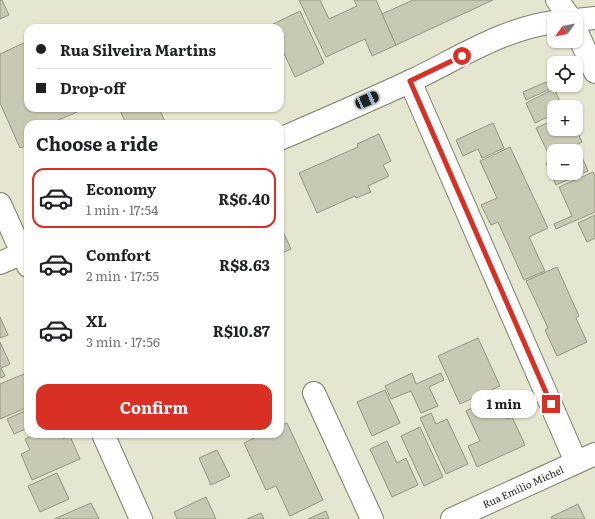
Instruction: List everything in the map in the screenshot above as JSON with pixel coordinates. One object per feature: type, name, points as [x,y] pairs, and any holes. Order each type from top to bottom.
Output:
[{"type":"street","points":[[557,0],[566,12]]},
{"type":"street","points":[[583,19],[595,18]]},
{"type":"street","points":[[284,137],[410,81],[501,36],[547,23]]},
{"type":"street","points":[[583,45],[595,72]]},
{"type":"street","points":[[410,81],[586,458]]},
{"type":"street","points":[[0,204],[24,253]]},
{"type":"street","points":[[0,263],[24,257]]},
{"type":"street","points":[[314,393],[372,519]]},
{"type":"street","points":[[105,438],[141,519]]},
{"type":"street","name":"Rua Emílio Michel","points":[[452,519],[586,458]]},
{"type":"building","points":[[0,0],[2,0],[9,15],[0,19]]},
{"type":"building","points":[[299,0],[320,0],[329,19],[357,6],[354,0],[376,0],[396,45],[372,56],[365,39],[326,57]]},
{"type":"building","points":[[413,0],[493,0],[396,45],[382,14]]},
{"type":"building","points":[[300,11],[324,63],[295,77],[284,54],[284,24],[273,24]]},
{"type":"building","points":[[24,43],[24,112],[77,112],[58,120],[24,120],[24,146],[20,148],[0,103],[0,54]]},
{"type":"building","points":[[546,82],[547,84],[547,90],[526,100],[523,92]]},
{"type":"building","points":[[548,92],[556,92],[560,100],[547,100],[547,117],[535,123],[526,103]]},
{"type":"building","points":[[121,112],[161,112],[164,120],[124,120]]},
{"type":"building","points":[[493,123],[504,148],[482,158],[478,149],[463,156],[456,140]]},
{"type":"building","points":[[547,123],[547,136],[579,136],[582,142],[578,144],[547,144],[547,151],[536,128]]},
{"type":"building","points":[[379,134],[391,161],[383,165],[389,176],[368,186],[371,192],[356,198],[355,196],[317,213],[299,173],[358,147],[357,144]]},
{"type":"building","points":[[510,147],[548,228],[529,237],[545,271],[524,280],[498,222],[491,225],[481,205],[497,198],[480,161]]},
{"type":"building","points":[[583,160],[588,171],[583,173]]},
{"type":"building","points":[[593,172],[595,176],[595,212],[556,229],[554,224],[572,216],[559,187],[575,180],[583,180],[583,176]]},
{"type":"building","points":[[554,180],[567,180],[556,185]]},
{"type":"building","points":[[595,215],[595,238],[587,242],[578,223]]},
{"type":"building","points":[[284,234],[291,249],[284,252]]},
{"type":"building","points":[[557,267],[579,316],[576,318],[587,342],[557,356],[545,330],[548,328],[526,281]]},
{"type":"building","points":[[0,317],[8,335],[0,338]]},
{"type":"building","points":[[478,338],[500,386],[460,404],[438,356]]},
{"type":"building","points":[[0,342],[10,364],[1,368],[5,376],[0,378]]},
{"type":"building","points":[[412,373],[416,384],[441,373],[444,380],[429,387],[438,406],[421,413],[411,391],[391,399],[385,386]]},
{"type":"building","points":[[24,374],[24,409],[0,419],[0,384]]},
{"type":"building","points":[[385,390],[400,423],[372,436],[357,402]]},
{"type":"building","points":[[497,397],[507,419],[512,417],[525,445],[477,467],[468,446],[480,441],[466,411]]},
{"type":"building","points":[[24,411],[24,430],[14,434],[7,419]]},
{"type":"building","points":[[431,413],[436,424],[447,419],[468,464],[446,474],[420,418]]},
{"type":"building","points":[[287,423],[323,500],[290,516],[276,486],[266,490],[244,443],[255,438],[284,438],[284,424]]},
{"type":"building","points":[[420,427],[443,477],[424,486],[401,436]]},
{"type":"building","points":[[71,438],[80,459],[32,480],[21,454],[30,450],[25,439]]},
{"type":"building","points":[[387,441],[397,463],[406,458],[418,485],[392,497],[370,449]]},
{"type":"building","points":[[217,450],[230,476],[211,485],[199,458]]},
{"type":"building","points":[[57,473],[69,499],[40,512],[28,486]]},
{"type":"building","points":[[206,497],[216,519],[177,519],[174,512]]},
{"type":"building","points":[[91,503],[99,519],[54,519]]},
{"type":"building","points":[[578,504],[585,519],[552,519],[551,517]]},
{"type":"building","points":[[326,511],[329,519],[308,519]]},
{"type":"building","points":[[261,513],[264,519],[247,519]]},
{"type":"route","points":[[462,56],[410,81],[551,404]]}]
